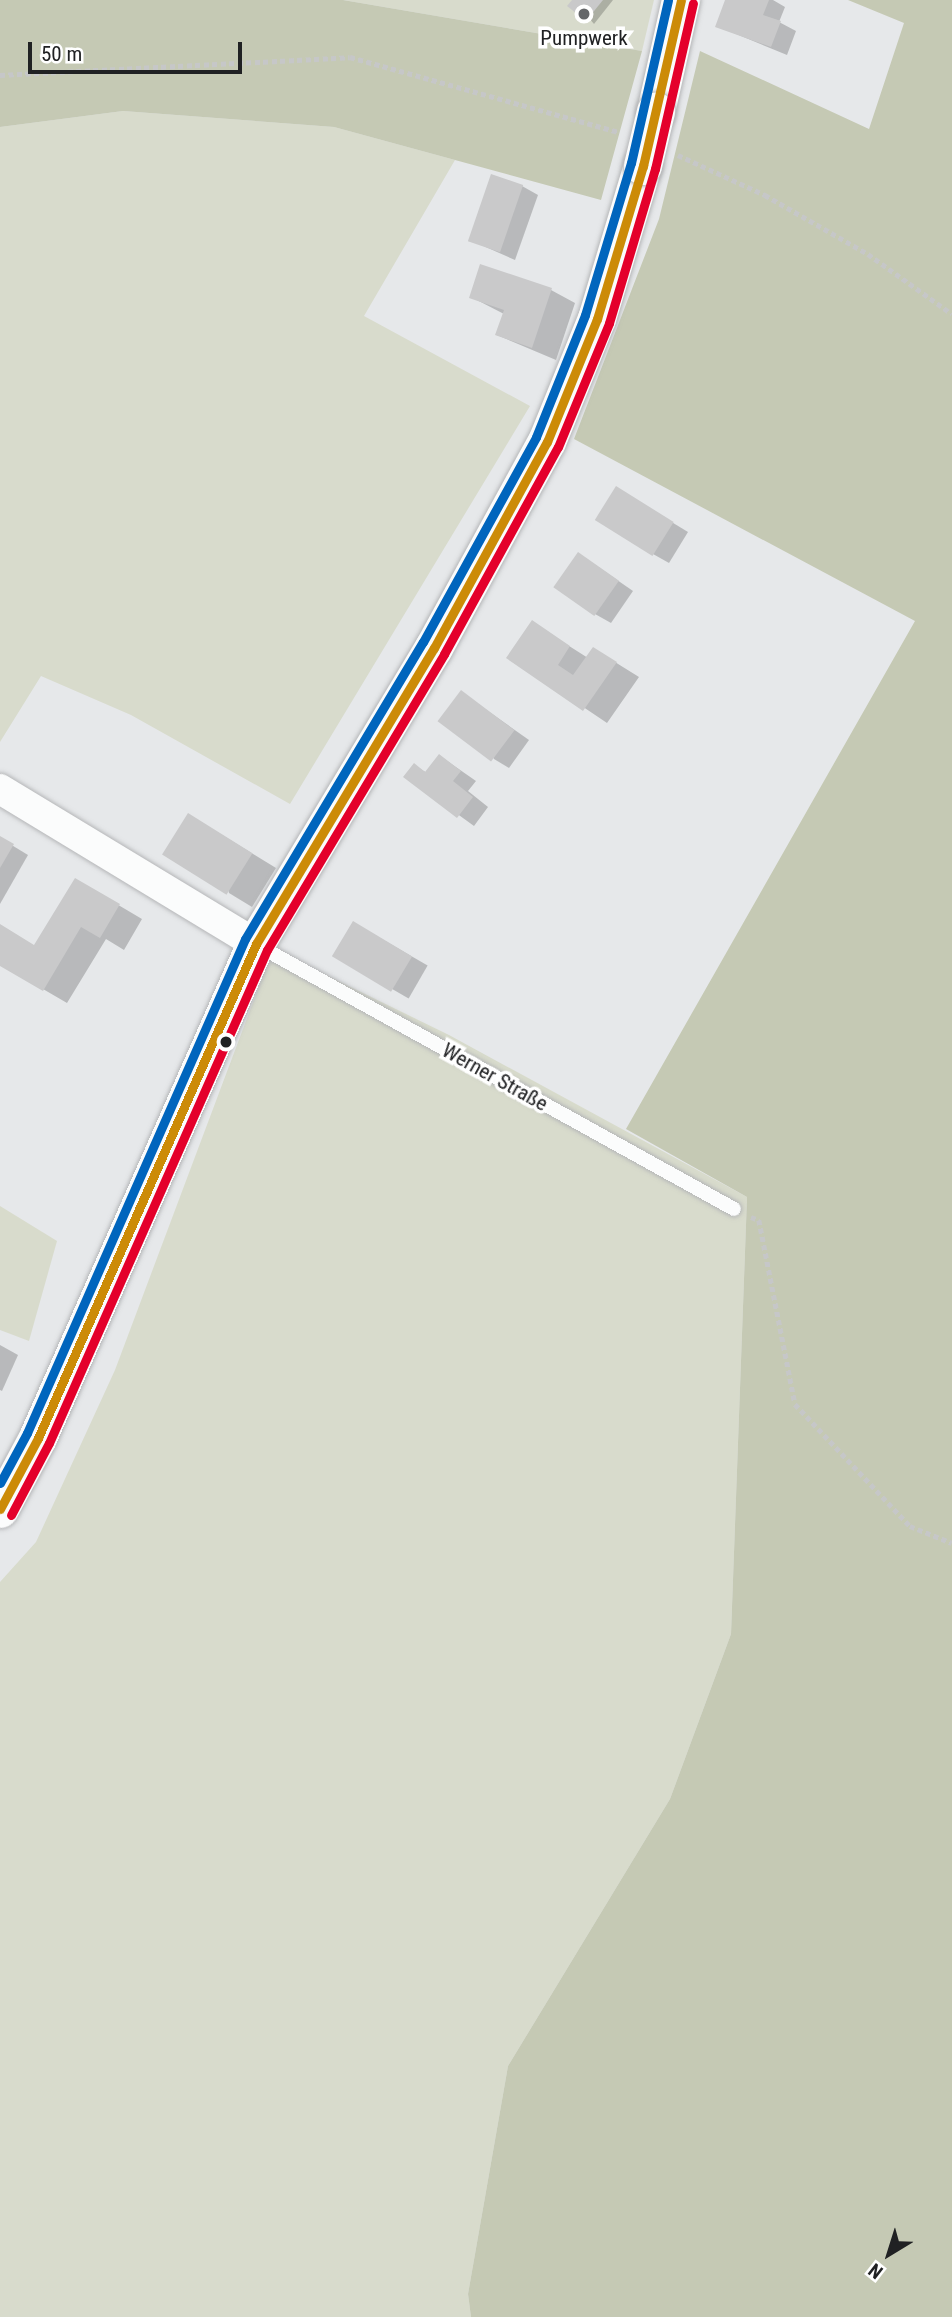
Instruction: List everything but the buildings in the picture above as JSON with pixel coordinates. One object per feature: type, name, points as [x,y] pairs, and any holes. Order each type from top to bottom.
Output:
[{"type":"main road","points":[[0,1509],[38,1438],[256,944],[434,648],[536,464],[597,318],[656,158],[656,111],[681,0]]},
{"type":"street","points":[[0,789],[256,944]]},
{"type":"lane","name":"Werner Straße","points":[[256,944],[734,1209]]},
{"type":"path","points":[[0,75],[350,57],[599,125]]},
{"type":"path","points":[[656,158],[765,195],[845,241],[952,314]]},
{"type":"path","points":[[734,1209],[759,1220],[795,1404],[910,1526],[952,1543]]},
{"type":"shaded area","points":[[343,0],[654,0],[642,51]]},
{"type":"shaded area","points":[[123,111],[334,127],[455,160],[364,316],[530,406],[290,804],[131,715],[41,676],[0,742],[0,127]]},
{"type":"shaded area","points":[[273,949],[449,1035],[747,1197],[731,1634],[670,1799],[508,2066],[468,2294],[471,2317],[0,2317],[0,1582],[36,1542],[115,1370]]},
{"type":"shaded area","points":[[0,1206],[57,1241],[29,1341],[0,1330]]},
{"type":"green space","points":[[0,0],[343,0],[642,51],[601,200],[334,127],[123,111],[0,127]]},
{"type":"green space","points":[[848,0],[952,0],[952,2317],[471,2317],[468,2294],[508,2066],[670,1799],[731,1634],[747,1197],[626,1129],[915,621],[574,439],[659,219],[700,51],[869,129],[904,23]]},
{"type":"transit line","points":[[0,1483],[27,1433],[245,939],[423,642],[536,437],[585,315],[631,163],[668,0]]},
{"type":"transit line","points":[[0,1509],[38,1438],[256,944],[434,648],[547,442],[597,319],[643,166],[681,0]]},
{"type":"transit line","points":[[11,1515],[49,1443],[267,950],[444,654],[558,447],[609,323],[655,169],[693,3]]},
{"type":"place","name":"Pumpwerk","points":[[584,14]]}]
